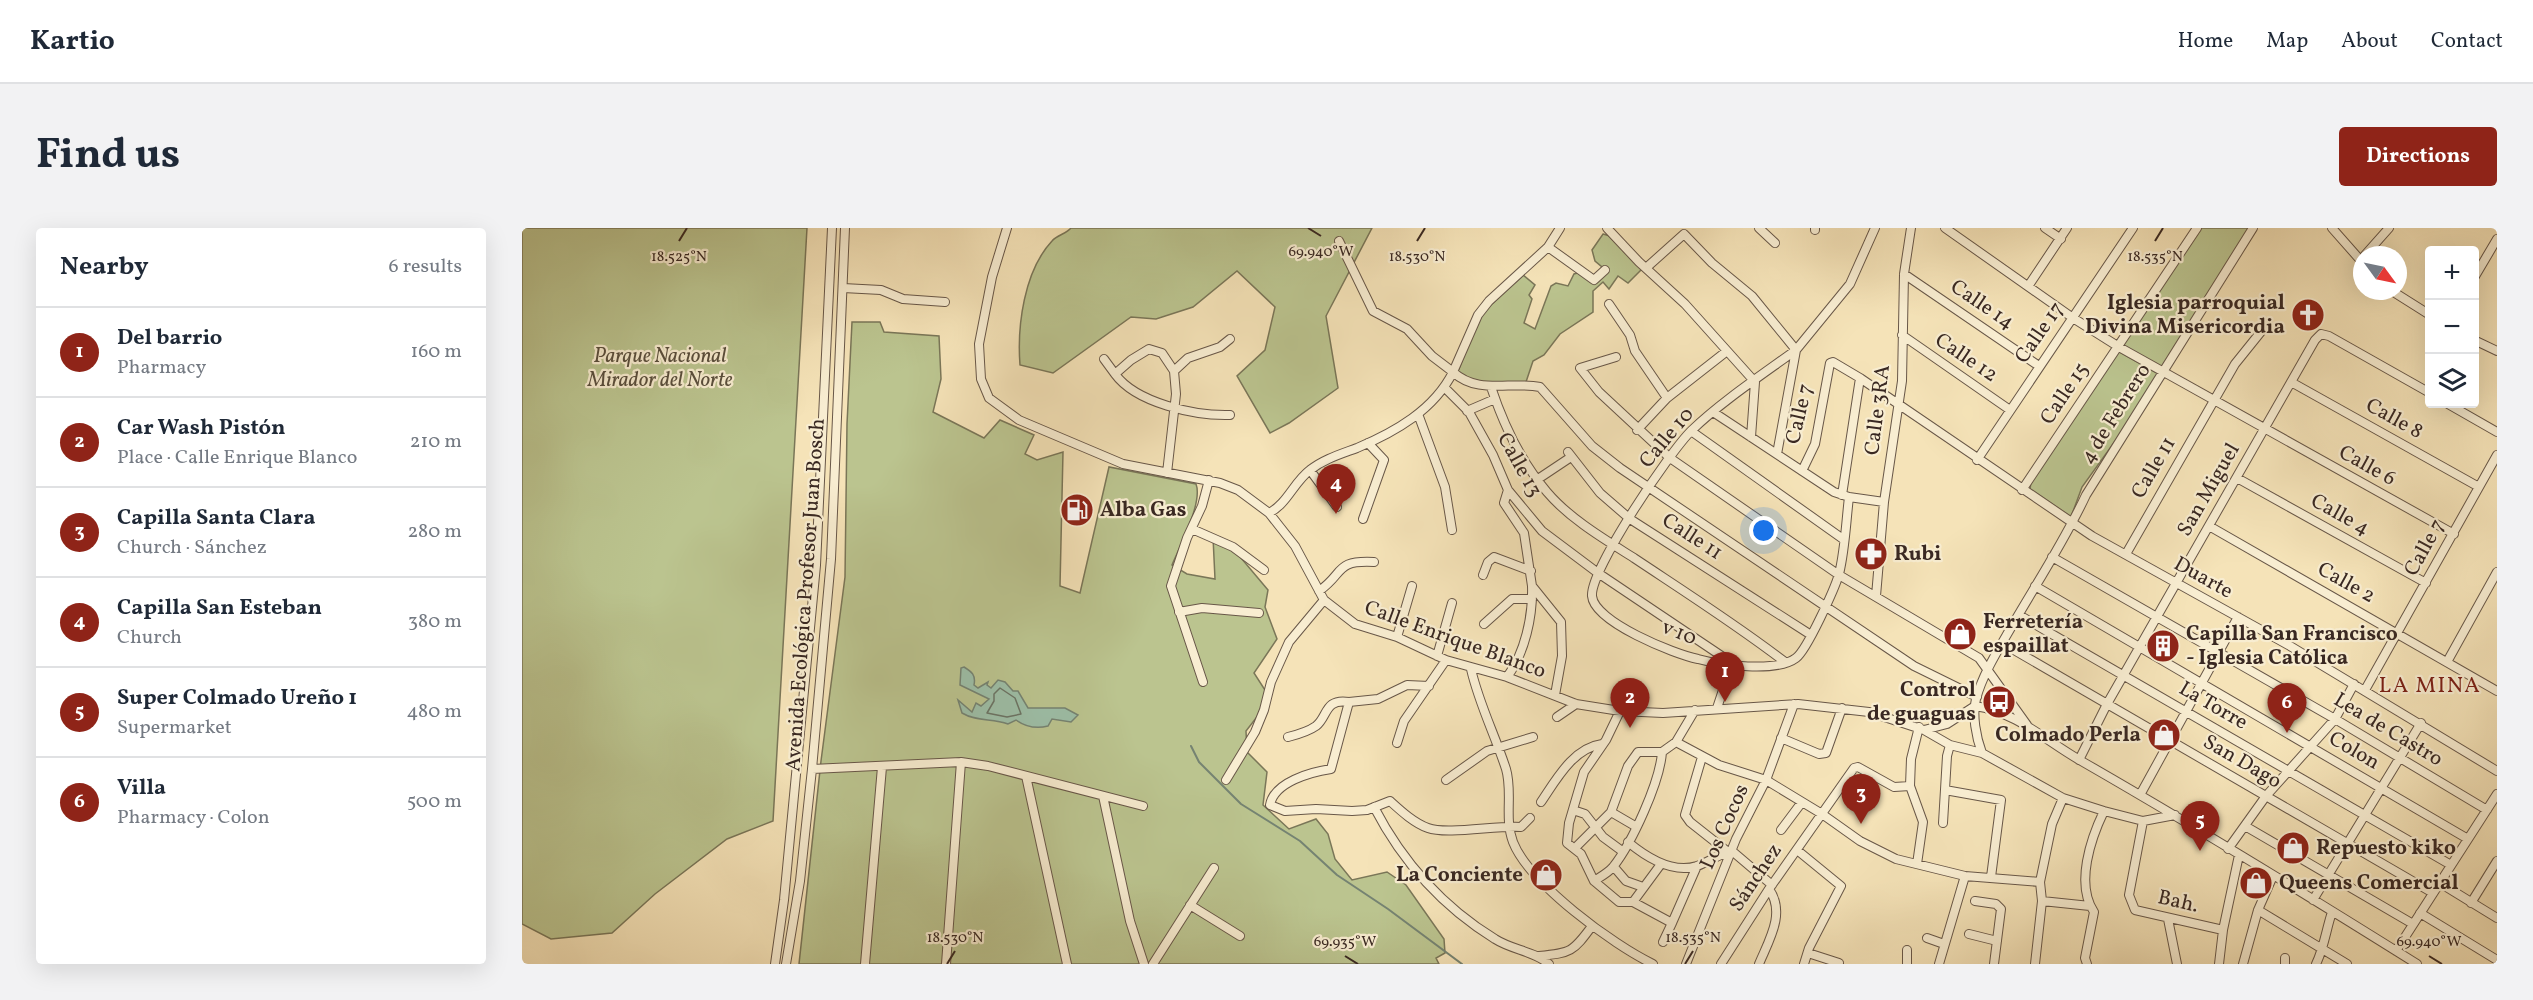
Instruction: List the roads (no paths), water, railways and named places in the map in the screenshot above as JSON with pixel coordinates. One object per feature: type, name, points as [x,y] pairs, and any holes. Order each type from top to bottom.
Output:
[{"type":"street","name":"Avenida Ecológica Profesor Juan Bosch","points":[[775,964],[816,565],[832,228]]},
{"type":"street","name":"Avenida Ecológica Profesor Juan Bosch","points":[[786,964],[800,880],[831,559],[845,228]]},
{"type":"street","name":"Calle Enrique Blanco","points":[[1007,228],[992,277],[979,344],[981,379],[989,398],[1019,420],[1130,466],[1209,480],[1238,489],[1269,513],[1295,546],[1324,600],[1355,624],[1397,637],[1446,660],[1471,669],[1507,677],[1576,704],[1620,711],[1695,710],[1794,704],[1869,712],[1921,728],[1950,745],[1982,753],[2063,798],[2143,822]]},
{"type":"street","points":[[1269,513],[1280,506],[1310,470],[1368,443],[1430,406],[1445,388],[1468,333],[1480,313],[1548,247],[1560,228]]},
{"type":"street","points":[[1607,228],[1685,304],[1755,382],[1751,436]]},
{"type":"street","points":[[1759,228],[1775,243]]},
{"type":"street","name":"Calle 10","points":[[1614,545],[1650,487],[1691,431],[1796,350],[1850,284],[1875,228]]},
{"type":"street","name":"Calle 3RA","points":[[1876,596],[1884,502],[1895,417],[1899,405],[1904,274],[1911,228]]},
{"type":"street","name":"Calle 6","points":[[1946,228],[2073,318],[2119,346],[2264,430],[2454,534]]},
{"type":"street","points":[[2045,228],[2061,238]]},
{"type":"street","points":[[2029,285],[2067,228]]},
{"type":"street","name":"Calle 17","points":[[1977,460],[2133,228]]},
{"type":"street","name":"Calle 15","points":[[2022,490],[2197,228]]},
{"type":"street","points":[[2332,228],[2353,250]]},
{"type":"street","points":[[2373,246],[2389,228]]},
{"type":"street","name":"4 de Febrero","points":[[1976,702],[1989,668],[2002,643],[2073,524],[2086,495],[2252,231]]},
{"type":"street","points":[[1646,268],[1684,234],[1712,263],[1752,296],[1796,350],[1784,428],[1777,454]]},
{"type":"street","points":[[2479,271],[2497,239]]},
{"type":"street","points":[[1339,241],[1374,311],[1407,329],[1432,356],[1461,379],[1491,387],[1540,387],[1592,446],[1824,607],[1914,666],[1976,702],[2027,725],[2079,760],[2175,815],[2417,964]]},
{"type":"street","points":[[1548,247],[1594,280],[1605,270]]},
{"type":"street","name":"Calle 14","points":[[1904,274],[2039,366]]},
{"type":"street","points":[[843,288],[881,290],[903,299],[945,302]]},
{"type":"street","points":[[2406,300],[2425,312]]},
{"type":"street","points":[[1610,304],[1630,335],[1635,351],[1667,398]]},
{"type":"street","name":"Calle 11","points":[[2126,554],[2235,364],[2268,324]]},
{"type":"street","name":"San Miguel","points":[[2079,760],[2107,704],[2315,340],[2321,334],[2330,336],[2425,390]]},
{"type":"street","name":"Calle 12","points":[[1902,335],[2010,410]]},
{"type":"street","points":[[1174,371],[1188,358],[1220,347],[1230,339]]},
{"type":"street","points":[[2479,342],[2497,351]]},
{"type":"street","points":[[1115,374],[1131,360],[1149,349],[1162,353],[1174,371],[1176,394],[1167,473]]},
{"type":"street","points":[[1637,430],[1667,398],[1727,351]]},
{"type":"street","points":[[1616,357],[1580,368],[1599,392],[1637,430],[1670,458],[1839,575],[1979,658],[1989,668],[2027,725]]},
{"type":"street","points":[[1104,358],[1115,374],[1130,389],[1174,408],[1230,415]]},
{"type":"street","name":"Duarte","points":[[1830,363],[1860,378],[2073,524],[2365,690],[2497,771]]},
{"type":"street","name":"Calle 7","points":[[1802,471],[1815,444],[1830,363]]},
{"type":"street","points":[[1491,387],[1514,441],[1538,479],[1563,507],[1614,545],[1752,637],[1785,662],[1795,659],[1806,647],[1839,575],[1844,538],[1845,496],[1860,378]]},
{"type":"street","name":"Calle 8","points":[[2291,382],[2479,487]]},
{"type":"street","name":"Calle 13","points":[[1445,388],[1467,411],[1493,455],[1508,490],[1526,514],[1550,538],[1732,663]]},
{"type":"street","points":[[1467,411],[1495,399]]},
{"type":"street","points":[[2455,408],[2497,432]]},
{"type":"street","points":[[1713,412],[1802,471],[1845,496],[1884,502]]},
{"type":"street","points":[[1418,414],[1445,487],[1452,530]]},
{"type":"street","points":[[1691,431],[1844,538]]},
{"type":"street","points":[[1363,519],[1384,460],[1368,443]]},
{"type":"street","name":"Calle 11","points":[[1538,479],[1570,454],[1600,493],[1630,519],[1811,634]]},
{"type":"street","name":"Calle 7","points":[[2365,690],[2497,455]]},
{"type":"street","points":[[1310,470],[1337,507]]},
{"type":"street","name":"Calle 4","points":[[2237,478],[2426,583]]},
{"type":"street","points":[[1203,682],[1171,586],[1202,506],[1209,480]]},
{"type":"street","points":[[1507,677],[1518,657],[1532,599],[1531,571],[1524,533],[1504,503],[1508,490]]},
{"type":"street","name":"Calle 2","points":[[2209,526],[2496,689]]},
{"type":"street","points":[[1192,529],[1233,547],[1264,570]]},
{"type":"street","name":"v 10","points":[[1614,545],[1598,573],[1592,598],[1598,610],[1611,621],[1673,652],[1696,659],[1755,666],[1785,662]]},
{"type":"street","points":[[1483,575],[1488,562],[1494,557],[1531,571]]},
{"type":"street","name":"Lea de Castro","points":[[2052,557],[2335,719],[2487,810]]},
{"type":"street","points":[[1319,591],[1327,586],[1342,566],[1358,561],[1374,562]]},
{"type":"street","points":[[2447,662],[2497,572]]},
{"type":"street","points":[[1397,637],[1412,586]]},
{"type":"street","points":[[1532,586],[1561,622],[1562,656],[1555,695]]},
{"type":"street","name":"Colon","points":[[2035,586],[2468,839]]},
{"type":"street","points":[[1484,624],[1512,599],[1532,599]]},
{"type":"street","points":[[1226,780],[1249,745],[1260,721],[1271,682],[1289,642],[1324,600]]},
{"type":"street","points":[[1437,656],[1452,603]]},
{"type":"street","points":[[1179,612],[1202,608],[1259,613]]},
{"type":"street","name":"La Torre","points":[[2019,615],[2451,865]]},
{"type":"street","points":[[2140,795],[2238,617]]},
{"type":"street","name":"San Dago","points":[[2002,643],[2433,893]]},
{"type":"street","points":[[1397,743],[1404,721],[1446,660]]},
{"type":"street","points":[[1717,708],[1732,663]]},
{"type":"street","points":[[1471,669],[1478,698],[1506,771],[1509,825],[1513,842],[1524,862],[1592,926],[1653,964]]},
{"type":"street","points":[[2228,849],[2287,770],[2335,719],[2354,684]]},
{"type":"street","points":[[1288,737],[1314,727],[1324,712],[1337,702],[1378,699],[1407,685],[1429,686]]},
{"type":"street","points":[[1349,702],[1331,769],[1319,771],[1285,786],[1270,800],[1270,806],[1285,811],[1317,809],[1352,811],[1390,801],[1402,812],[1431,829],[1525,826],[1530,818]]},
{"type":"street","points":[[1917,864],[1923,822],[1910,786],[1911,759],[1921,728],[1947,724],[1976,702]]},
{"type":"street","points":[[1976,702],[1977,740],[1982,753]]},
{"type":"street","points":[[1557,717],[1576,704]]},
{"type":"street","name":"Los Cocos","points":[[1686,964],[1730,852],[1766,780],[1794,704]]},
{"type":"street","points":[[1781,738],[1819,754],[1826,753],[1842,708]]},
{"type":"street","points":[[1575,848],[1611,812],[1628,766],[1638,752],[1662,752],[1676,742],[1695,710]]},
{"type":"street","points":[[1620,711],[1584,772],[1567,836],[1568,843],[1575,848],[1591,871],[1594,881],[1619,902],[1630,903],[1672,923]]},
{"type":"street","points":[[2313,900],[2421,723]]},
{"type":"street","points":[[1446,780],[1487,751],[1533,737]]},
{"type":"street","points":[[1676,742],[1687,746],[1702,757],[1766,780],[1868,845],[1896,859],[1965,876],[1991,876],[2040,882]]},
{"type":"street","points":[[1541,802],[1572,760],[1581,753],[1602,744]]},
{"type":"street","points":[[1943,824],[1947,756],[1950,745]]},
{"type":"street","points":[[1594,881],[1614,867],[1628,842],[1656,781],[1662,752]]},
{"type":"street","points":[[1702,757],[1685,815],[1690,822],[1750,864],[1771,887],[1776,899],[1777,911],[1773,932],[1759,964]]},
{"type":"street","points":[[812,768],[882,767],[961,762],[988,766],[1143,806]]},
{"type":"street","points":[[946,964],[961,762]]},
{"type":"street","name":"Sánchez","points":[[1721,964],[1771,887],[1854,768],[1858,766],[1894,787],[1910,786]]},
{"type":"street","points":[[865,964],[882,767]]},
{"type":"street","points":[[1026,776],[1067,964]]},
{"type":"street","points":[[1945,790],[1999,799],[2002,802],[1991,876]]},
{"type":"street","points":[[2396,951],[2497,794]]},
{"type":"street","points":[[1103,796],[1130,921],[1144,964]]},
{"type":"street","points":[[2036,964],[2042,901],[2040,882],[2052,824],[2063,798]]},
{"type":"street","points":[[1781,830],[1802,802]]},
{"type":"street","points":[[1374,807],[1387,833],[1434,892],[1464,918],[1497,940],[1519,951],[1539,956],[1567,954],[1577,947],[1592,926]]},
{"type":"street","points":[[1573,810],[1585,814],[1603,837],[1622,851]]},
{"type":"street","points":[[1611,812],[1635,826]]},
{"type":"street","points":[[2087,964],[2085,958],[2094,917],[2086,881],[2090,850],[2104,812]]},
{"type":"street","points":[[2143,822],[2175,815]]},
{"type":"street","name":"Bah.","points":[[2143,822],[2130,903],[2134,910],[2168,920],[2223,930]]},
{"type":"street","points":[[2245,826],[2413,924]]},
{"type":"street","points":[[1628,842],[1661,864],[1677,868],[1697,866],[1730,852]]},
{"type":"street","points":[[1797,850],[1841,886],[1804,964]]},
{"type":"street","points":[[2219,964],[2223,930],[2239,855]]},
{"type":"street","points":[[2471,903],[2497,861]]},
{"type":"street","points":[[1630,903],[1642,886],[1650,881],[1661,864]]},
{"type":"street","points":[[1663,942],[1697,866]]},
{"type":"street","points":[[1614,867],[1626,881],[1642,886]]},
{"type":"street","points":[[1153,964],[1214,868]]},
{"type":"street","points":[[1939,964],[1965,876]]},
{"type":"street","points":[[2242,964],[2258,910],[2273,876]]},
{"type":"street","points":[[2440,883],[2497,918]]},
{"type":"street","points":[[2042,901],[2090,906]]},
{"type":"street","points":[[1976,902],[1999,906],[1994,964]]},
{"type":"street","points":[[1190,905],[1240,936]]},
{"type":"street","points":[[2258,910],[2347,964]]},
{"type":"street","points":[[2316,964],[2323,950],[2322,942],[2332,912]]},
{"type":"street","points":[[2420,913],[2497,960]]},
{"type":"street","points":[[2168,920],[2177,964]]},
{"type":"street","points":[[1969,934],[1997,941]]},
{"type":"street","points":[[1927,939],[1944,944]]},
{"type":"street","points":[[1907,950],[1907,964]]},
{"type":"street","points":[[1808,953],[1839,963]]},
{"type":"street","points":[[1539,956],[1549,964]]},
{"type":"water","points":[[964,667],[973,674],[974,685],[978,688],[988,682],[987,685],[991,688],[998,680],[1005,682],[1013,691],[1018,691],[1028,708],[1065,708],[1078,715],[1071,722],[1052,719],[1048,726],[1039,727],[1027,726],[1016,720],[1008,724],[968,716],[962,713],[958,700],[972,712],[976,703],[981,706],[989,699],[960,685],[961,668]]},
{"type":"waterway","points":[[1191,746],[1199,762],[1241,804],[1300,841],[1337,875],[1388,909],[1462,964]]},
{"type":"place","name":"Iglesia parroquial Divina Misericordia","points":[[2308,315]]},
{"type":"place","name":"Alba Gas","points":[[1077,510]]},
{"type":"place","name":"Capilla San Esteban","points":[[1336,514]]},
{"type":"place","name":"Rubi","points":[[1871,554]]},
{"type":"place","name":"Ferretería espaillat","points":[[1960,634]]},
{"type":"place","name":"Capilla San Francisco - Iglesia Católica","points":[[2163,646]]},
{"type":"place","name":"Del barrio","points":[[1725,702]]},
{"type":"place","name":"Control de guaguas","points":[[1999,702]]},
{"type":"place","name":"Car Wash Pistón","points":[[1630,728]]},
{"type":"place","name":"Villa","points":[[2287,733]]},
{"type":"place","name":"Colmado Perla","points":[[2164,735]]},
{"type":"place","name":"Capilla Santa Clara","points":[[1861,824]]},
{"type":"place","name":"Repuesto kiko","points":[[2293,848]]},
{"type":"place","name":"Super Colmado Ureño 1","points":[[2200,851]]},
{"type":"place","name":"La Conciente","points":[[1546,875]]},
{"type":"place","name":"Queens Comercial","points":[[2256,883]]},
{"type":"district","name":"LA MINA","points":[[2430,686]]},
{"type":"park label","name":"Parque Nacional Mirador del Norte","points":[[660,368]]}]
